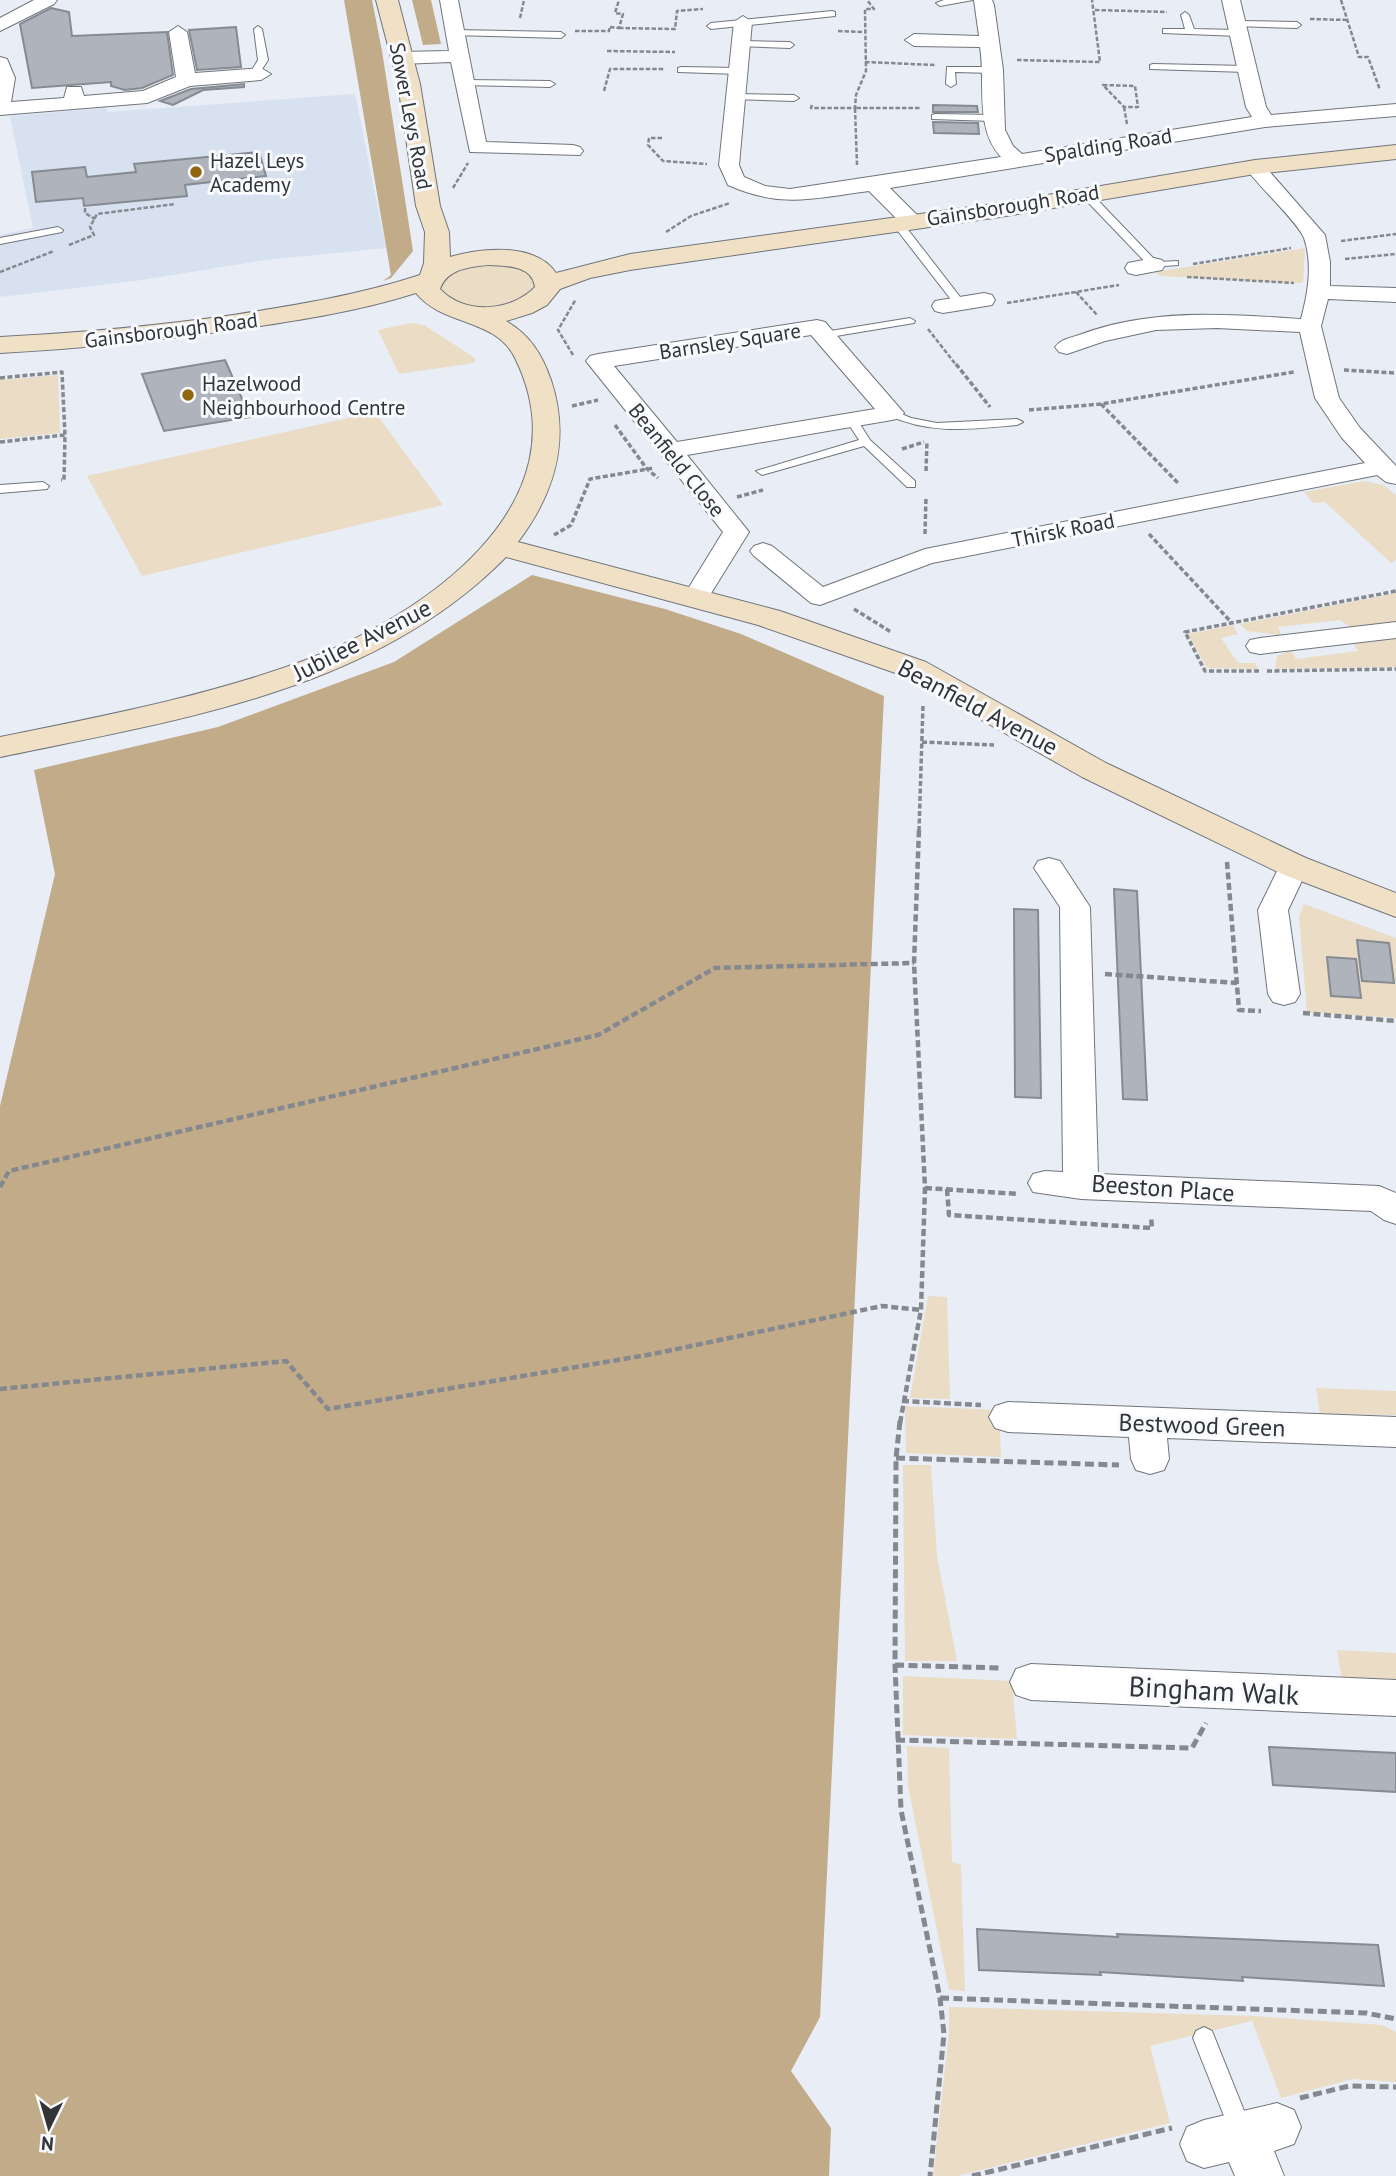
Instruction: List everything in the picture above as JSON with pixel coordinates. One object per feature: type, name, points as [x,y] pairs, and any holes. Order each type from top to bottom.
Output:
[{"type":"street","points":[[0,25],[48,0]]},
{"type":"street","name":"Sower Leys Road","points":[[387,0],[400,58],[409,84],[428,206],[437,232],[437,263],[430,278]]},
{"type":"street","points":[[449,0],[477,148],[573,150]]},
{"type":"street","points":[[983,0],[987,9],[996,138],[1001,148],[1016,160]]},
{"type":"street","points":[[1231,0],[1256,107],[1265,121]]},
{"type":"street","points":[[743,22],[729,165],[735,181],[761,192]]},
{"type":"street","points":[[178,33],[186,80]]},
{"type":"street","points":[[914,40],[991,57]]},
{"type":"street","points":[[400,58],[458,55]]},
{"type":"street","points":[[0,63],[3,66],[6,86],[0,107],[74,97],[147,97],[186,80],[257,75]]},
{"type":"street","name":"Spalding Road","points":[[761,192],[790,195],[1265,121],[1392,110]]},
{"type":"street","name":"Gainsborough Road","points":[[340,307],[505,312],[534,303],[546,290],[583,272],[630,262],[1000,210],[1085,193],[1255,167],[1396,152]]},
{"type":"street","points":[[1255,167],[1314,235],[1318,271],[1310,326],[1327,398],[1351,433],[1389,473]]},
{"type":"street","points":[[869,184],[905,223]]},
{"type":"street","points":[[430,278],[428,290],[433,299],[466,312],[517,340],[528,351],[543,311],[546,290],[544,273],[535,266],[437,232]]},
{"type":"street","name":"Gainsborough Road","points":[[0,345],[68,342],[185,330],[340,307],[386,296],[430,278],[454,263],[471,259],[630,262]]},
{"type":"street","points":[[1318,271],[1396,295]]},
{"type":"street","points":[[952,305],[984,300]]},
{"type":"street","points":[[1067,347],[1092,336],[1154,322],[1195,319],[1310,326]]},
{"type":"street","name":"Barnsley Square","points":[[598,361],[817,327],[892,413]]},
{"type":"street","name":"Jubilee Avenue","points":[[0,747],[146,717],[290,677],[349,652],[429,608],[460,586],[501,547],[522,520],[538,490],[547,454],[547,411],[528,351]]},
{"type":"street","name":"Beanfield Close","points":[[598,361],[736,532],[696,597]]},
{"type":"street","points":[[674,457],[892,413]]},
{"type":"street","name":"Thirsk Road","points":[[820,597],[925,557],[1199,505],[1389,473]]},
{"type":"street","name":"Beanfield Avenue","points":[[501,547],[696,597],[840,641],[915,669],[1094,770],[1294,866],[1396,906]]},
{"type":"street","points":[[763,551],[841,615]]},
{"type":"street","points":[[1253,640],[1396,630]]},
{"type":"street","points":[[1286,1008],[1273,910],[1294,866]]},
{"type":"street","name":"Beeston Place","points":[[1049,868],[1075,907],[1082,1186],[1379,1199],[1396,1211]]},
{"type":"street","points":[[1045,1183],[1082,1186]]},
{"type":"street","name":"Bestwood Green","points":[[1008,1418],[1141,1449],[1396,1432]]},
{"type":"street","name":"Bingham Walk","points":[[1031,1682],[1396,1698]]},
{"type":"lane","points":[[940,3],[969,0]]},
{"type":"lane","points":[[711,26],[832,14]]},
{"type":"lane","points":[[1185,15],[1190,32]]},
{"type":"lane","points":[[1273,24],[1277,38]]},
{"type":"lane","points":[[1167,31],[1190,32],[1273,24],[1297,25]]},
{"type":"lane","points":[[257,75],[263,60],[258,29]]},
{"type":"lane","points":[[454,33],[522,29],[561,35]]},
{"type":"lane","points":[[741,44],[790,45]]},
{"type":"lane","points":[[951,83],[950,69],[991,57]]},
{"type":"lane","points":[[1153,67],[1247,69]]},
{"type":"lane","points":[[1204,68],[1208,82]]},
{"type":"lane","points":[[678,70],[739,71]]},
{"type":"lane","points":[[696,84],[699,70]]},
{"type":"lane","points":[[464,83],[550,84]]},
{"type":"lane","points":[[735,97],[774,93],[794,97]]},
{"type":"lane","points":[[935,117],[953,121],[993,118]]},
{"type":"lane","points":[[1085,193],[1155,265]]},
{"type":"lane","points":[[905,223],[952,305]]},
{"type":"lane","points":[[0,241],[58,230]]},
{"type":"lane","points":[[824,335],[910,321]]},
{"type":"lane","points":[[892,413],[911,423],[935,429],[1019,416]]},
{"type":"lane","points":[[852,420],[866,442],[911,484]]},
{"type":"lane","points":[[762,471],[866,442]]},
{"type":"lane","points":[[0,489],[43,485]]},
{"type":"lane","points":[[1204,2038],[1246,2146]]},
{"type":"path","points":[[522,29],[520,20],[524,0]]},
{"type":"path","points":[[619,0],[615,13],[623,13],[619,28]]},
{"type":"path","points":[[867,0],[874,9],[865,9],[866,71],[856,95],[855,108],[858,176],[869,184]]},
{"type":"path","points":[[991,57],[1100,62],[1092,0]]},
{"type":"path","points":[[1341,0],[1359,57],[1368,57],[1392,110]]},
{"type":"path","points":[[561,35],[566,36],[567,31],[609,31],[610,27],[675,29],[677,11],[703,9]]},
{"type":"path","points":[[1297,25],[1295,19],[1348,20]]},
{"type":"path","points":[[838,31],[864,32]]},
{"type":"path","points":[[604,91],[610,69],[678,70],[677,52],[607,51]]},
{"type":"path","points":[[865,62],[936,65]]},
{"type":"path","points":[[1124,107],[1138,107],[1135,86],[1103,85],[1124,107],[1130,142]]},
{"type":"path","points":[[794,97],[794,105],[855,108],[923,108],[922,102]]},
{"type":"path","points":[[662,138],[649,138],[648,145],[663,161],[729,165]]},
{"type":"path","points":[[448,195],[460,180],[477,148]]},
{"type":"path","points":[[660,236],[691,216],[761,192]]},
{"type":"path","points":[[0,272],[94,235],[90,227],[97,214],[175,204]]},
{"type":"path","points":[[85,208],[85,213],[94,219]]},
{"type":"path","points":[[1192,264],[1318,271],[1396,234]]},
{"type":"path","points":[[1187,277],[1318,271],[1396,254]]},
{"type":"path","points":[[926,327],[995,413]]},
{"type":"path","points":[[1019,416],[1281,373],[1320,370],[1396,373]]},
{"type":"path","points":[[0,378],[62,372],[64,480],[43,485]]},
{"type":"path","points":[[572,406],[599,400]]},
{"type":"path","points":[[1101,404],[1199,505]]},
{"type":"path","points":[[0,442],[65,435]]},
{"type":"path","points":[[547,543],[571,526],[590,479],[674,457]]},
{"type":"path","points":[[1133,517],[1253,640]]},
{"type":"path","points":[[902,665],[924,698],[914,963],[925,1188],[921,1310],[902,1401],[895,1458],[896,1740],[901,1810],[940,1998],[944,2034],[930,2176]]},
{"type":"path","points":[[922,742],[993,746],[1001,742]]},
{"type":"path","points":[[1227,862],[1239,1010],[1286,1008],[1396,1021]]},
{"type":"path","points":[[0,1187],[9,1171],[597,1035],[715,968],[914,963]]},
{"type":"path","points":[[1078,972],[1237,983]]},
{"type":"path","points":[[925,1188],[1039,1195],[1045,1183]]},
{"type":"path","points":[[947,1189],[948,1215],[1152,1228],[1151,1189]]},
{"type":"path","points":[[0,1390],[286,1361],[328,1409],[653,1354],[882,1307],[921,1310]]},
{"type":"path","points":[[902,1401],[1002,1406],[1008,1418]]},
{"type":"path","points":[[895,1458],[1141,1449]]},
{"type":"path","points":[[895,1665],[1005,1668],[1031,1682]]},
{"type":"path","points":[[896,1740],[1192,1748],[1210,1716],[1208,1690]]},
{"type":"path","points":[[940,1998],[1366,2013],[1396,2019]]},
{"type":"shaded area","points":[[344,0],[372,0],[413,251],[391,278],[383,281],[391,275]]},
{"type":"shaded area","points":[[412,0],[431,0],[441,44],[423,45]]},
{"type":"shaded area","name":"Hazel Leys Academy","points":[[355,94],[386,248],[265,260],[135,281],[0,297],[0,235],[33,228],[10,116],[106,108],[108,112]]},
{"type":"shaded area","points":[[1305,248],[1303,283],[1161,276],[1155,272]]},
{"type":"shaded area","points":[[488,262],[530,271],[539,285],[513,305],[480,309],[451,302],[437,289],[445,274]]},
{"type":"shaded area","points":[[411,323],[424,325],[475,358],[474,363],[399,374],[378,330]]},
{"type":"shaded area","points":[[58,375],[60,433],[0,439],[0,380]]},
{"type":"shaded area","points":[[375,412],[443,505],[142,576],[87,476]]},
{"type":"shaded area","points":[[1364,481],[1384,485],[1396,495],[1396,560],[1391,563],[1325,502],[1313,503],[1304,492]]},
{"type":"shaded area","points":[[532,575],[665,609],[741,634],[884,696],[820,2017],[791,2071],[831,2128],[829,2176],[0,2176],[0,1106],[55,874],[34,770],[218,727],[394,662]]},
{"type":"shaded area","points":[[1396,593],[1396,625],[1353,629],[1340,620],[1278,627],[1281,635],[1247,631],[1240,624]]},
{"type":"shaded area","points":[[1233,625],[1238,634],[1221,638],[1238,663],[1255,663],[1258,669],[1207,668],[1188,634]]},
{"type":"shaded area","points":[[1396,636],[1396,667],[1275,669],[1277,656],[1291,650],[1296,659],[1358,651],[1352,641]]},
{"type":"shaded area","points":[[1304,904],[1396,938],[1396,1018],[1307,1012],[1299,917]]},
{"type":"shaded area","points":[[928,1296],[947,1297],[950,1399],[910,1398]]},
{"type":"shaded area","points":[[1316,1388],[1396,1391],[1396,1415],[1320,1414]]},
{"type":"shaded area","points":[[905,1406],[999,1410],[1001,1457],[906,1453]]},
{"type":"shaded area","points":[[903,1465],[931,1465],[937,1556],[957,1661],[905,1661]]},
{"type":"shaded area","points":[[1337,1650],[1396,1653],[1396,1683],[1342,1681]]},
{"type":"shaded area","points":[[903,1676],[1012,1681],[1017,1739],[903,1735]]},
{"type":"shaded area","points":[[907,1746],[949,1748],[952,1862],[961,1865],[965,1991],[949,1990],[908,1786]]},
{"type":"shaded area","points":[[949,2007],[1254,2016],[1382,2025],[1396,2032],[1396,2082],[1353,2079],[1281,2098],[1252,2021],[1150,2046],[1170,2123],[957,2176],[933,2176],[949,2033]]},
{"type":"building","points":[[51,8],[69,12],[72,36],[167,32],[173,75],[142,88],[125,90],[111,86],[111,82],[32,88],[20,24]]},
{"type":"building","points":[[236,27],[241,67],[197,70],[189,30]]},
{"type":"building","points":[[244,84],[244,87],[203,90],[173,105],[160,101],[191,89]]},
{"type":"building","points":[[933,105],[977,106],[978,112],[933,112]]},
{"type":"building","points":[[933,122],[978,123],[979,134],[934,133]]},
{"type":"building","points":[[259,152],[266,176],[185,185],[187,196],[84,206],[83,198],[36,202],[32,172],[85,167],[87,177],[136,172],[134,164]]},
{"type":"building","name":"Hazelwood Neighbourhood Centre","points":[[225,360],[250,417],[164,431],[142,374]]},
{"type":"building","points":[[1114,889],[1137,891],[1147,1100],[1123,1099]]},
{"type":"building","points":[[1014,909],[1038,910],[1041,1098],[1015,1097]]},
{"type":"building","points":[[1357,940],[1389,943],[1394,983],[1362,981]]},
{"type":"building","points":[[1327,957],[1356,959],[1361,998],[1331,996]]},
{"type":"building","points":[[1269,1747],[1396,1753],[1396,1792],[1273,1785]]},
{"type":"building","points":[[977,1929],[1118,1937],[1117,1934],[1378,1945],[1384,1986],[1242,1977],[1243,1981],[1100,1972],[1101,1975],[979,1970]]},
{"type":"place","name":"Hazel Leys Academy","points":[[196,172]]},
{"type":"place","name":"Hazelwood Neighbourhood Centre","points":[[188,395]]}]
